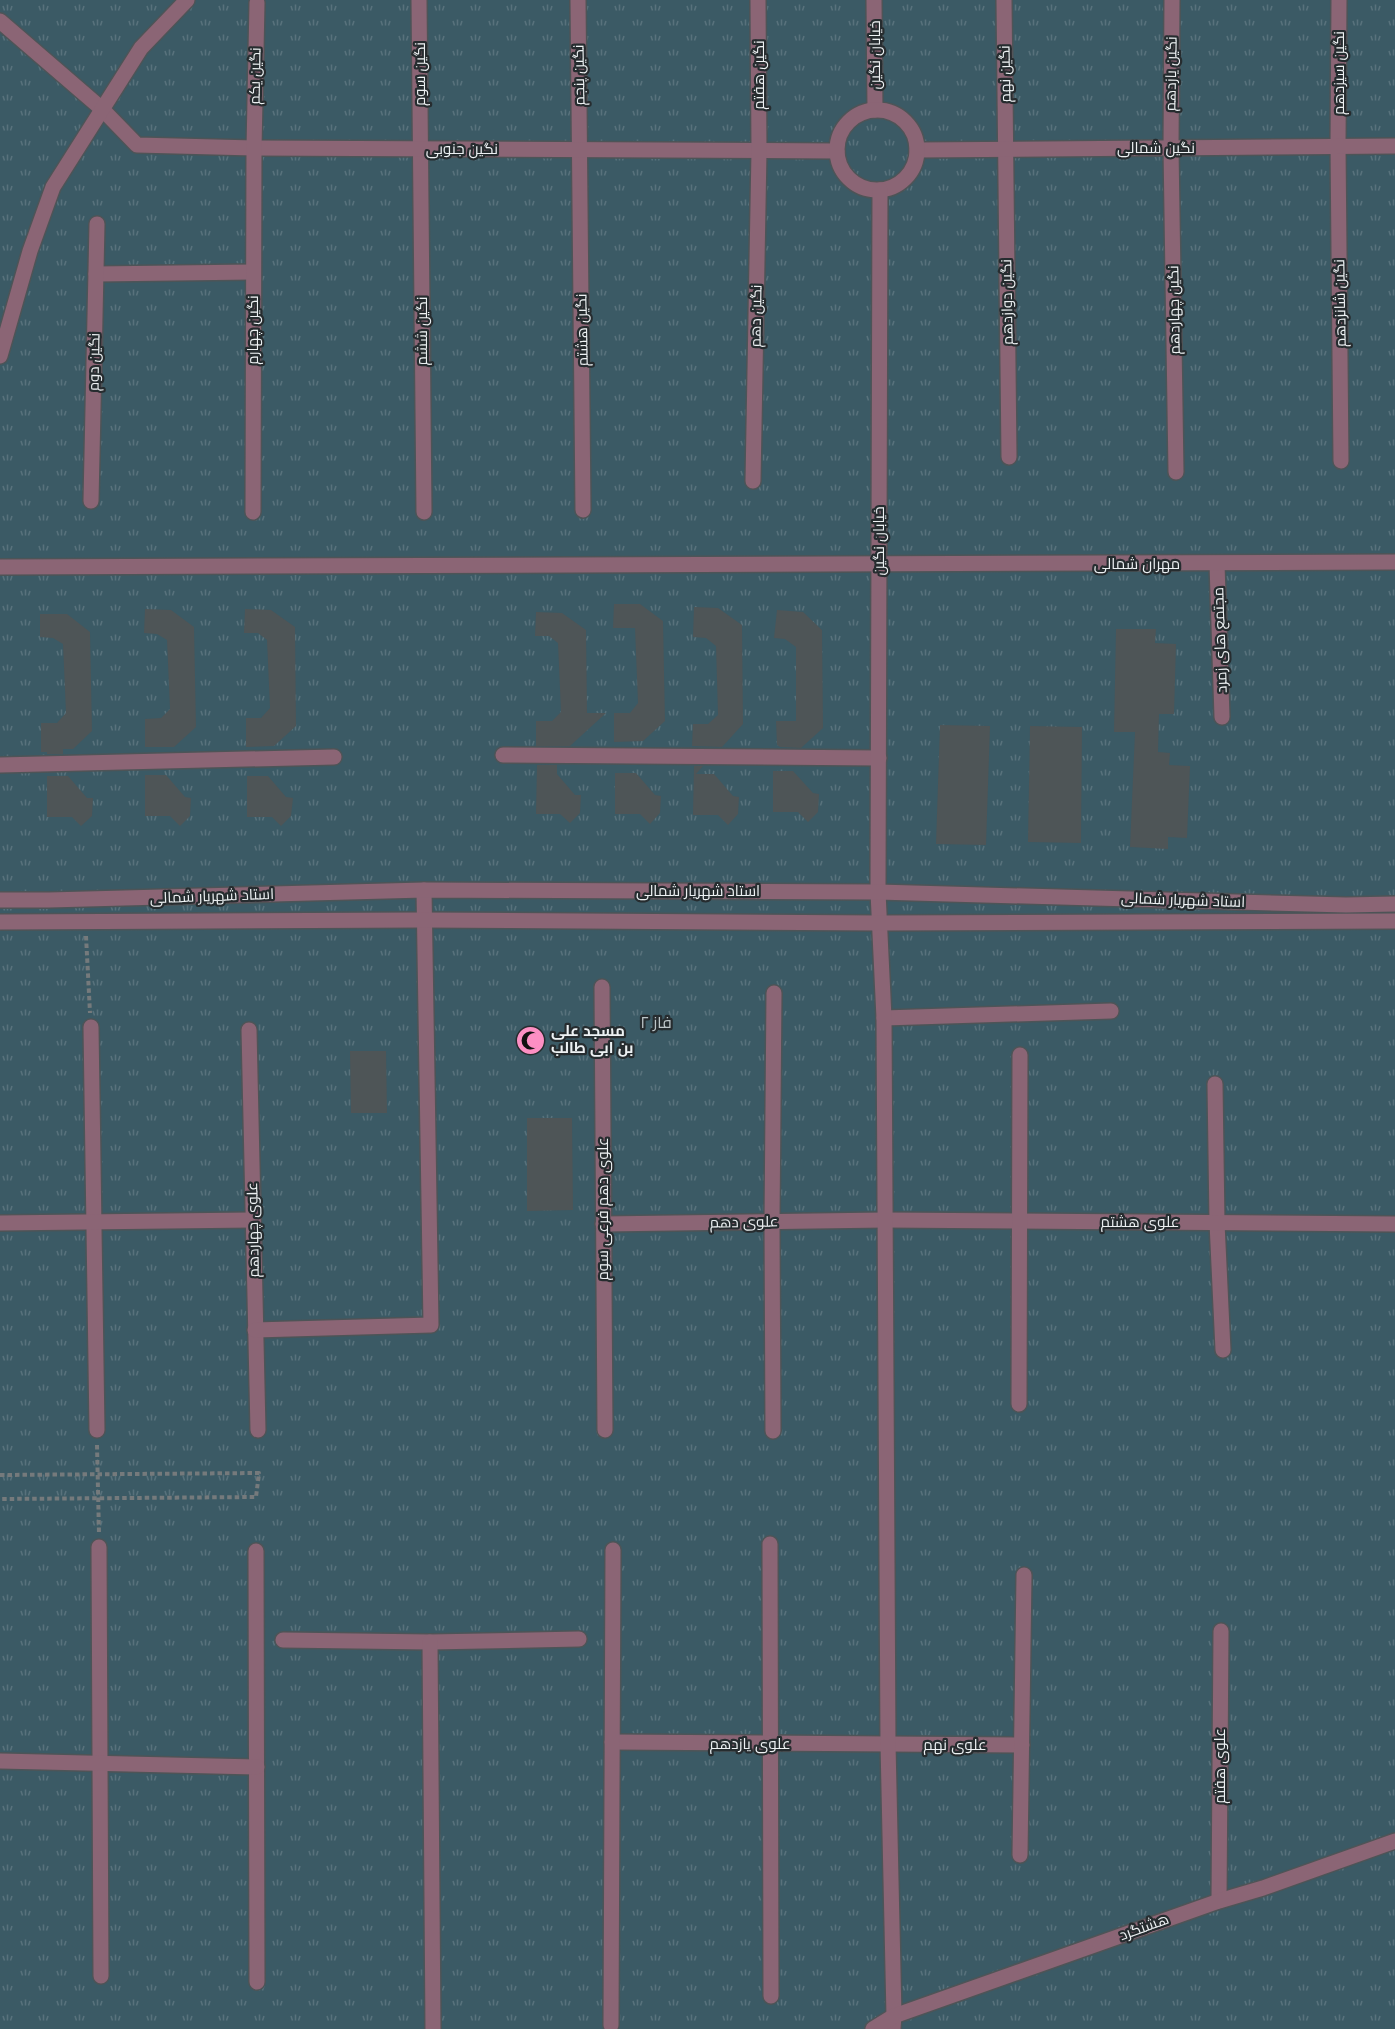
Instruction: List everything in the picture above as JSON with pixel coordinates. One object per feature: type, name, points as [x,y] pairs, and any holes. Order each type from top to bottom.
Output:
[{"type":"street","points":[[0,356],[30,251],[53,187],[141,48],[187,0]]},
{"type":"street","name":"نگین سوم","points":[[419,0],[421,149]]},
{"type":"street","name":"نگین پنجم","points":[[578,0],[580,150]]},
{"type":"street","name":"نگین هفتم","points":[[758,0],[759,151]]},
{"type":"street","name":"خیابان نگین","points":[[874,0],[875,110]]},
{"type":"street","name":"نگین نهم","points":[[1004,0],[1006,148]]},
{"type":"street","name":"نگین یازدهم","points":[[1171,148],[1172,0]]},
{"type":"street","name":"نگین سیزدهم","points":[[1338,145],[1339,0]]},
{"type":"street","name":"نگین یکم","points":[[254,148],[257,3]]},
{"type":"street","name":"نگین جنوبی","points":[[0,21],[102,109],[137,145],[254,148],[837,151]]},
{"type":"street","points":[[875,110],[888,111],[904,121],[915,137],[917,150],[915,162],[902,181],[880,190],[869,189],[850,180],[843,172],[837,151],[838,139],[852,119],[863,112],[875,110]]},
{"type":"street","name":"نگین شانزدهم","points":[[1338,145],[1341,461]]},
{"type":"street","name":"نگین شمالی","points":[[917,150],[1395,146]]},
{"type":"street","name":"نگین چهارم","points":[[253,512],[254,148]]},
{"type":"street","name":"نگین دوازدهم","points":[[1006,148],[1009,457]]},
{"type":"street","name":"نگین چهاردهم","points":[[1171,148],[1176,472]]},
{"type":"street","name":"نگین ششم","points":[[421,149],[424,512]]},
{"type":"street","name":"نگین هشتم","points":[[580,150],[583,510]]},
{"type":"street","name":"نگین دهم","points":[[753,481],[759,151]]},
{"type":"street","name":"خیابان نگین","points":[[880,190],[878,892],[884,1018],[888,1744],[894,2023]]},
{"type":"street","name":"نگین دوم","points":[[91,501],[97,224]]},
{"type":"street","points":[[96,274],[253,272]]},
{"type":"street","name":"مهران شمالی","points":[[0,567],[1395,562]]},
{"type":"street","name":"مجتمع های زمرد","points":[[1217,564],[1222,717]]},
{"type":"street","points":[[503,755],[879,758]]},
{"type":"street","points":[[0,765],[334,757]]},
{"type":"street","points":[[255,1330],[432,1325],[424,890]]},
{"type":"street","name":"استاد شهریار شمالی","points":[[0,900],[424,890],[878,892],[1346,905],[1395,904]]},
{"type":"street","name":"استاد شهریار شمالی","points":[[0,922],[1395,921]]},
{"type":"street","name":"علوی دهم فرعی سوم","points":[[602,987],[605,1430]]},
{"type":"street","points":[[773,1431],[774,993]]},
{"type":"street","points":[[884,1018],[1112,1011]]},
{"type":"street","points":[[91,1027],[97,1430]]},
{"type":"street","name":"علوی چهاردهم","points":[[249,1030],[258,1430]]},
{"type":"street","points":[[1019,1404],[1020,1055]]},
{"type":"street","points":[[1215,1084],[1222,1350]]},
{"type":"street","points":[[0,1223],[252,1220]]},
{"type":"street","name":"علوی دهم","points":[[603,1224],[885,1220]]},
{"type":"street","name":"علوی هشتم","points":[[885,1220],[1395,1224]]},
{"type":"street","points":[[770,1544],[771,1996]]},
{"type":"street","points":[[99,1546],[101,1976]]},
{"type":"street","points":[[610,2025],[613,1550]]},
{"type":"street","points":[[256,1551],[257,1982]]},
{"type":"street","points":[[1020,1855],[1024,1575]]},
{"type":"street","name":"علوی هفتم","points":[[1219,1901],[1221,1631]]},
{"type":"street","points":[[283,1640],[430,1642],[579,1639]]},
{"type":"street","points":[[430,1642],[433,2029]]},
{"type":"street","name":"علوی یازدهم","points":[[612,1742],[888,1744]]},
{"type":"street","name":"علوی نهم","points":[[888,1744],[1022,1745]]},
{"type":"street","points":[[0,1761],[257,1767]]},
{"type":"street","name":"هشتگرد","points":[[873,2029],[1219,1901],[1263,1888],[1395,1841]]},
{"type":"path","points":[[86,921],[91,1027]]},
{"type":"path","points":[[97,1430],[99,1546]]},
{"type":"path","points":[[0,1475],[259,1473],[256,1497],[0,1499]]},
{"type":"green space","points":[[0,0],[1395,0],[1395,2029],[0,2029]]},
{"type":"building","points":[[614,604],[640,604],[663,621],[665,721],[643,741],[614,742],[614,713],[630,713],[638,703],[635,628],[613,628]]},
{"type":"building","points":[[694,607],[718,608],[742,625],[743,724],[722,747],[692,746],[693,724],[708,724],[718,715],[716,646],[706,638],[693,637]]},
{"type":"building","points":[[145,609],[171,610],[194,627],[196,727],[174,747],[145,747],[145,719],[161,718],[170,709],[167,640],[157,634],[144,633]]},
{"type":"building","points":[[245,609],[271,610],[295,627],[296,726],[274,746],[246,747],[246,718],[261,718],[270,708],[267,640],[258,633],[244,633]]},
{"type":"building","points":[[777,610],[803,612],[822,630],[823,728],[801,748],[777,745],[776,721],[796,721],[796,647],[785,639],[774,638]]},
{"type":"building","points":[[536,612],[562,613],[586,630],[587,713],[606,713],[570,746],[536,746],[536,721],[552,721],[561,712],[558,643],[549,636],[535,636]]},
{"type":"building","points":[[40,614],[67,614],[90,632],[92,731],[73,749],[63,749],[63,754],[41,752],[41,723],[57,723],[66,713],[63,644],[53,638],[40,637]]},
{"type":"building","points":[[1116,629],[1156,629],[1155,643],[1176,644],[1174,714],[1159,714],[1158,752],[1170,753],[1169,765],[1190,766],[1187,838],[1168,837],[1168,849],[1130,847],[1135,732],[1114,732]]},
{"type":"building","points":[[940,725],[990,726],[986,845],[936,844]]},
{"type":"building","points":[[1030,726],[1082,727],[1081,843],[1028,842]]},
{"type":"building","points":[[537,765],[557,765],[557,774],[575,795],[581,795],[580,813],[570,823],[560,814],[536,814]]},
{"type":"building","points":[[694,766],[703,766],[696,774],[714,774],[733,796],[739,797],[738,814],[728,825],[718,815],[693,815]]},
{"type":"building","points":[[773,771],[793,771],[813,793],[819,794],[818,812],[808,822],[798,812],[773,812]]},
{"type":"building","points":[[615,773],[636,773],[655,795],[661,796],[660,813],[650,824],[640,814],[615,814]]},
{"type":"building","points":[[145,775],[166,775],[185,797],[191,798],[190,816],[180,826],[170,816],[145,816]]},
{"type":"building","points":[[47,776],[68,776],[87,798],[93,798],[92,816],[81,826],[72,817],[47,817]]},
{"type":"building","points":[[247,776],[268,776],[286,797],[293,798],[291,816],[281,826],[272,817],[247,817]]},
{"type":"building","points":[[350,1051],[386,1051],[387,1113],[351,1113]]},
{"type":"building","points":[[527,1118],[572,1118],[573,1210],[527,1211]]},
{"type":"place","name":"مسجد علی بن ابی طالب","points":[[530,1040]]},
{"type":"district","name":"فاز ۲","points":[[656,1022]]}]
